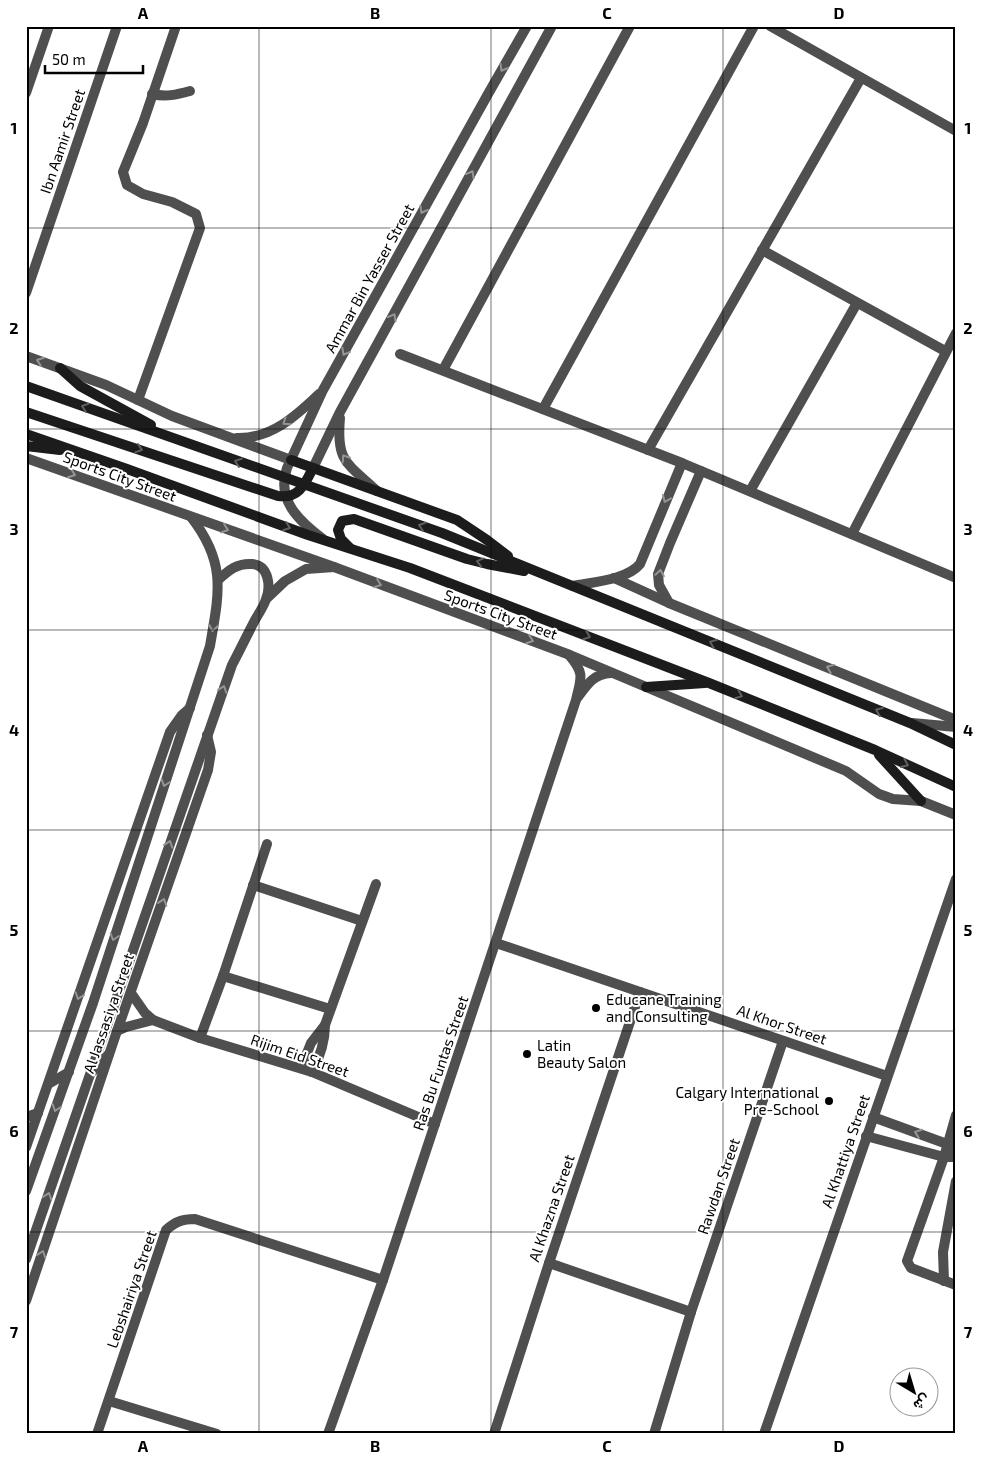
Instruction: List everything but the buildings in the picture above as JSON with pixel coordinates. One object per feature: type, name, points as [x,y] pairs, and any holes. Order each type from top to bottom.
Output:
[{"type":"main road","points":[[60,368],[80,386],[173,438]]},
{"type":"main road","points":[[26,386],[442,533],[910,723],[956,745]]},
{"type":"main road","points":[[26,412],[259,490],[286,497],[296,493],[305,485],[312,468]]},
{"type":"main road","name":"Sports City Street","points":[[26,434],[326,541],[410,568],[708,683],[875,750],[956,787]]},
{"type":"main road","points":[[26,446],[83,453]]},
{"type":"main road","points":[[291,460],[457,520],[487,540],[516,563]]},
{"type":"main road","points":[[351,549],[341,539],[338,530],[340,523],[350,518],[468,559],[545,574]]},
{"type":"main road","points":[[646,686],[708,683]]},
{"type":"main road","points":[[875,750],[920,801]]},
{"type":"street","points":[[26,93],[49,26]]},
{"type":"street","name":"Ibn Aamir Street","points":[[26,293],[117,26]]},
{"type":"street","points":[[138,400],[200,228],[196,214],[172,202],[143,194],[127,185],[122,172],[143,124],[176,26]]},
{"type":"street","name":"Ammar Bin Yasser Street","points":[[326,541],[301,520],[290,507],[283,487],[284,478],[291,460],[323,390],[527,26]]},
{"type":"street","points":[[312,468],[340,412],[552,26]]},
{"type":"street","points":[[443,370],[630,26]]},
{"type":"street","points":[[543,409],[754,26]]},
{"type":"street","points":[[770,26],[956,131]]},
{"type":"street","points":[[648,450],[861,78]]},
{"type":"street","points":[[152,94],[169,96],[190,91]]},
{"type":"street","points":[[762,250],[945,352]]},
{"type":"street","points":[[750,491],[857,303]]},
{"type":"street","points":[[852,534],[956,333]]},
{"type":"street","points":[[400,354],[682,463],[956,578]]},
{"type":"street","points":[[26,356],[106,385],[172,416],[291,460]]},
{"type":"street","points":[[231,438],[254,437],[274,430],[297,415],[323,390]]},
{"type":"street","points":[[340,412],[338,435],[341,454],[378,492]]},
{"type":"street","name":"Sports City Street","points":[[26,458],[334,567],[570,655],[846,771],[880,794],[893,800],[920,801],[951,813]]},
{"type":"street","points":[[573,586],[614,578],[632,572],[640,564],[682,463]]},
{"type":"street","points":[[669,603],[660,585],[658,574],[701,471]]},
{"type":"street","name":"Al Jassasiya Street","points":[[26,1192],[210,646],[218,598],[218,580],[209,545],[202,531],[191,517]]},
{"type":"street","points":[[218,580],[240,564],[256,564],[267,575],[269,586],[266,599]]},
{"type":"street","points":[[266,599],[285,580],[306,569],[334,567]]},
{"type":"street","points":[[614,578],[669,603],[956,720]]},
{"type":"street","name":"Al Jassasiya Street","points":[[26,1259],[232,665],[266,599]]},
{"type":"street","name":"Ras Bu Funtas Street","points":[[328,1434],[383,1280],[576,700],[581,674],[579,667],[570,655]]},
{"type":"street","name":"Ras Bu Funtas Street","points":[[576,700],[594,677],[602,673],[613,673]]},
{"type":"street","name":"Al Jassasiya Street","points":[[26,1145],[50,1083],[170,732],[182,715],[190,708]]},
{"type":"street","points":[[910,723],[956,727]]},
{"type":"street","name":"Al Jassasiya Street","points":[[26,1301],[208,770],[211,752],[207,735]]},
{"type":"street","points":[[951,813],[956,823]]},
{"type":"street","points":[[200,1038],[223,976],[267,844]]},
{"type":"street","name":"Al Khattiya Street","points":[[764,1434],[956,879]]},
{"type":"street","points":[[312,1072],[325,1037],[325,1025],[330,1009],[376,884]]},
{"type":"street","points":[[253,885],[362,921]]},
{"type":"street","name":"Al Khor Street","points":[[496,943],[887,1076]]},
{"type":"street","points":[[223,976],[330,1009]]},
{"type":"street","name":"Rijim Eid Street","points":[[131,992],[144,1012],[153,1020],[200,1038],[312,1072],[435,1124]]},
{"type":"street","name":"Al Khazna Street","points":[[494,1434],[640,992]]},
{"type":"street","points":[[117,1031],[153,1020]]},
{"type":"street","points":[[301,1068],[310,1043],[325,1025]]},
{"type":"street","name":"Rawdan Street","points":[[654,1434],[691,1312],[783,1040]]},
{"type":"street","points":[[90,1074],[110,1054]]},
{"type":"street","points":[[50,1083],[68,1072]]},
{"type":"street","points":[[26,1117],[38,1113]]},
{"type":"street","points":[[956,1115],[944,1157],[907,1261],[911,1268],[956,1285]]},
{"type":"street","points":[[873,1117],[947,1144],[956,1151]]},
{"type":"street","points":[[866,1136],[944,1157],[956,1157]]},
{"type":"street","points":[[944,1281],[943,1252],[956,1181]]},
{"type":"street","name":"Lebshairiya Street","points":[[97,1434],[166,1230],[174,1222],[184,1219],[195,1219],[383,1280]]},
{"type":"street","points":[[549,1263],[691,1312]]},
{"type":"street","points":[[109,1401],[217,1434]]},
{"type":"place","name":"Educane Training and Consulting","points":[[596,1008]]},
{"type":"place","name":"Latin Beauty Salon","points":[[527,1054]]},
{"type":"place","name":"Calgary International Pre-School","points":[[829,1101]]}]
